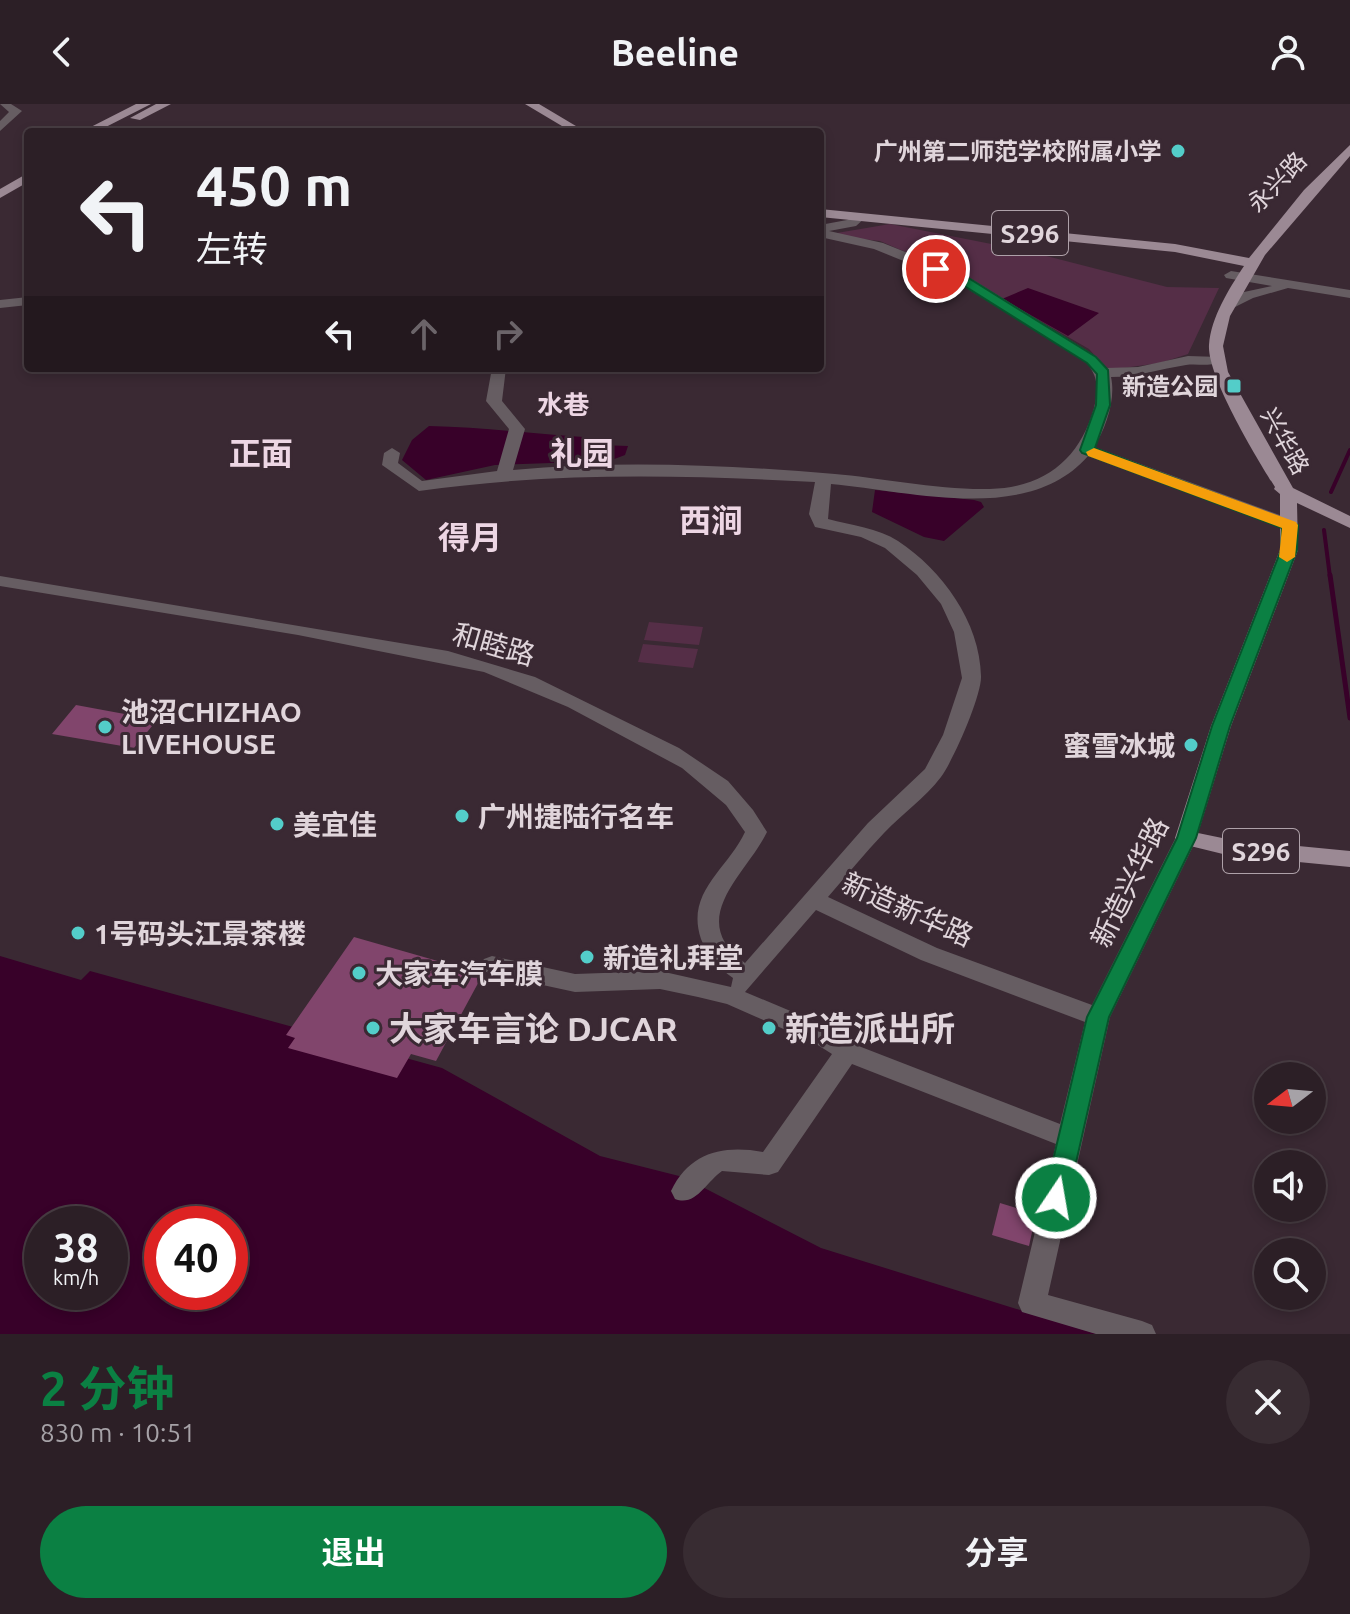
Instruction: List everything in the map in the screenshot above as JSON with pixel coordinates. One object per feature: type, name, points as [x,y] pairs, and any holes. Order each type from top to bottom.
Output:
[{"type":"main road","points":[[95,128],[145,104]]},
{"type":"main road","points":[[115,128],[165,104]]},
{"type":"main road","points":[[531,104],[573,128]]},
{"type":"main road","name":"永兴路","points":[[1242,269],[1275,213],[1350,139]]},
{"type":"main road","name":"永兴路","points":[[1242,269],[1350,149]]},
{"type":"main road","points":[[0,181],[24,167]]},
{"type":"main road","points":[[0,194],[24,179]]},
{"type":"main road","name":"S296","points":[[824,213],[1146,245],[1242,269]]},
{"type":"main road","points":[[1209,360],[1242,269]]},
{"type":"main road","points":[[1209,360],[1207,328],[1242,269]]},
{"type":"main road","name":"兴华路","points":[[1209,360],[1214,385],[1255,459],[1287,489]]},
{"type":"main road","points":[[1287,489],[1350,517]]},
{"type":"main road","points":[[1287,489],[1350,523]]},
{"type":"main road","name":"新造兴华路","points":[[1186,838],[1221,726],[1289,550],[1287,489]]},
{"type":"main road","name":"S296","points":[[1186,838],[1227,847],[1344,859]]},
{"type":"street","points":[[0,128],[16,111],[3,104]]},
{"type":"street","points":[[824,230],[851,223],[860,217]]},
{"type":"street","points":[[392,453],[390,465],[419,486],[504,474],[591,469],[824,478],[982,494],[1013,492],[1039,484],[1068,467],[1087,450],[1103,405],[1104,373],[1092,360],[965,281],[878,246],[824,232]]},
{"type":"street","points":[[1242,269],[1350,284]]},
{"type":"street","points":[[1242,269],[1295,286],[1350,294]]},
{"type":"street","points":[[1229,306],[1249,295],[1295,286]]},
{"type":"street","points":[[0,304],[24,301]]},
{"type":"street","points":[[1104,373],[1138,372],[1209,360]]},
{"type":"street","points":[[498,372],[494,401],[517,429],[504,474]]},
{"type":"street","points":[[1087,450],[1290,525]]},
{"type":"street","points":[[813,899],[876,828],[933,773],[953,735],[972,678],[963,632],[950,603],[923,571],[891,544],[866,533],[821,523],[818,514],[824,478]]},
{"type":"street","name":"和睦路","points":[[0,581],[223,615],[418,651],[509,674],[569,699],[658,744],[718,782],[747,815],[756,832],[748,852],[717,886],[708,912],[714,940],[725,960],[747,975]]},
{"type":"street","name":"新造兴华路","points":[[1142,1334],[1032,1303],[1098,1017],[1186,838]]},
{"type":"street","name":"新造新华路","points":[[732,996],[813,899],[929,954],[1098,1017]]},
{"type":"street","points":[[492,965],[575,983],[660,980],[732,996],[822,1035],[847,1052],[1069,1138]]},
{"type":"street","points":[[684,1191],[714,1160],[726,1157],[769,1164],[847,1052]]},
{"type":"shaded area","points":[[890,224],[1027,251],[1167,287],[1219,288],[1188,354],[1160,363],[1108,370],[1089,349],[970,280],[880,241],[825,235]]},
{"type":"shaded area","points":[[1028,288],[1099,313],[1068,336],[1002,299]]},
{"type":"shaded area","points":[[429,426],[599,438],[599,445],[628,446],[625,455],[609,461],[495,465],[426,480],[402,460],[412,440]]},
{"type":"shaded area","points":[[875,490],[974,500],[984,507],[944,541],[924,537],[872,512]]},
{"type":"shaded area","points":[[649,622],[703,627],[699,645],[644,640]]},
{"type":"shaded area","points":[[643,644],[698,649],[693,668],[638,662]]},
{"type":"shaded area","points":[[0,956],[81,980],[90,971],[442,1068],[600,1156],[683,1177],[821,1248],[1097,1334],[0,1334]]},
{"type":"building","name":"池沼CHIZHAO LIVEHOUSE","points":[[76,705],[157,720],[134,748],[52,734]]},
{"type":"building","points":[[354,937],[483,974],[436,1061],[411,1054],[397,1078],[288,1048],[295,1038],[286,1035]]},
{"type":"building","points":[[1000,1203],[1036,1214],[1029,1246],[992,1235]]},
{"type":"waterway","points":[[1331,492],[1350,450]]},
{"type":"waterway","points":[[1324,530],[1330,577]]},
{"type":"waterway","points":[[1330,575],[1350,718]]},
{"type":"slow traffic","points":[[1094,452],[1290,525],[1287,557]]},
{"type":"place","name":"广州第二师范学校附属小学","points":[[1178,151]]},
{"type":"place","name":"新造公园","points":[[1234,386]]},
{"type":"place","name":"池沼CHIZHAO LIVEHOUSE","points":[[105,727]]},
{"type":"place","name":"蜜雪冰城","points":[[1191,745]]},
{"type":"place","name":"广州捷陆行名车","points":[[462,816]]},
{"type":"place","name":"美宜佳","points":[[277,824]]},
{"type":"place","name":"1号码头江景茶楼","points":[[78,933]]},
{"type":"place","name":"新造礼拜堂","points":[[587,957]]},
{"type":"place","name":"大家车汽车膜","points":[[359,973]]},
{"type":"place","name":"大家车言论 DJCAR","points":[[373,1028]]},
{"type":"place","name":"新造派出所","points":[[769,1028]]},
{"type":"district","name":"水巷","points":[[563,404]]},
{"type":"district","name":"正面","points":[[261,453]]},
{"type":"district","name":"礼园","points":[[582,453]]},
{"type":"district","name":"西涧","points":[[711,520]]},
{"type":"district","name":"得月","points":[[470,537]]},
{"type":"route","points":[[936,269],[965,281],[1092,360],[1104,373],[1103,405],[1087,450],[1290,525],[1289,550],[1221,726],[1186,838],[1107,993],[1098,1017],[1083,1071],[1056,1198]]}]
